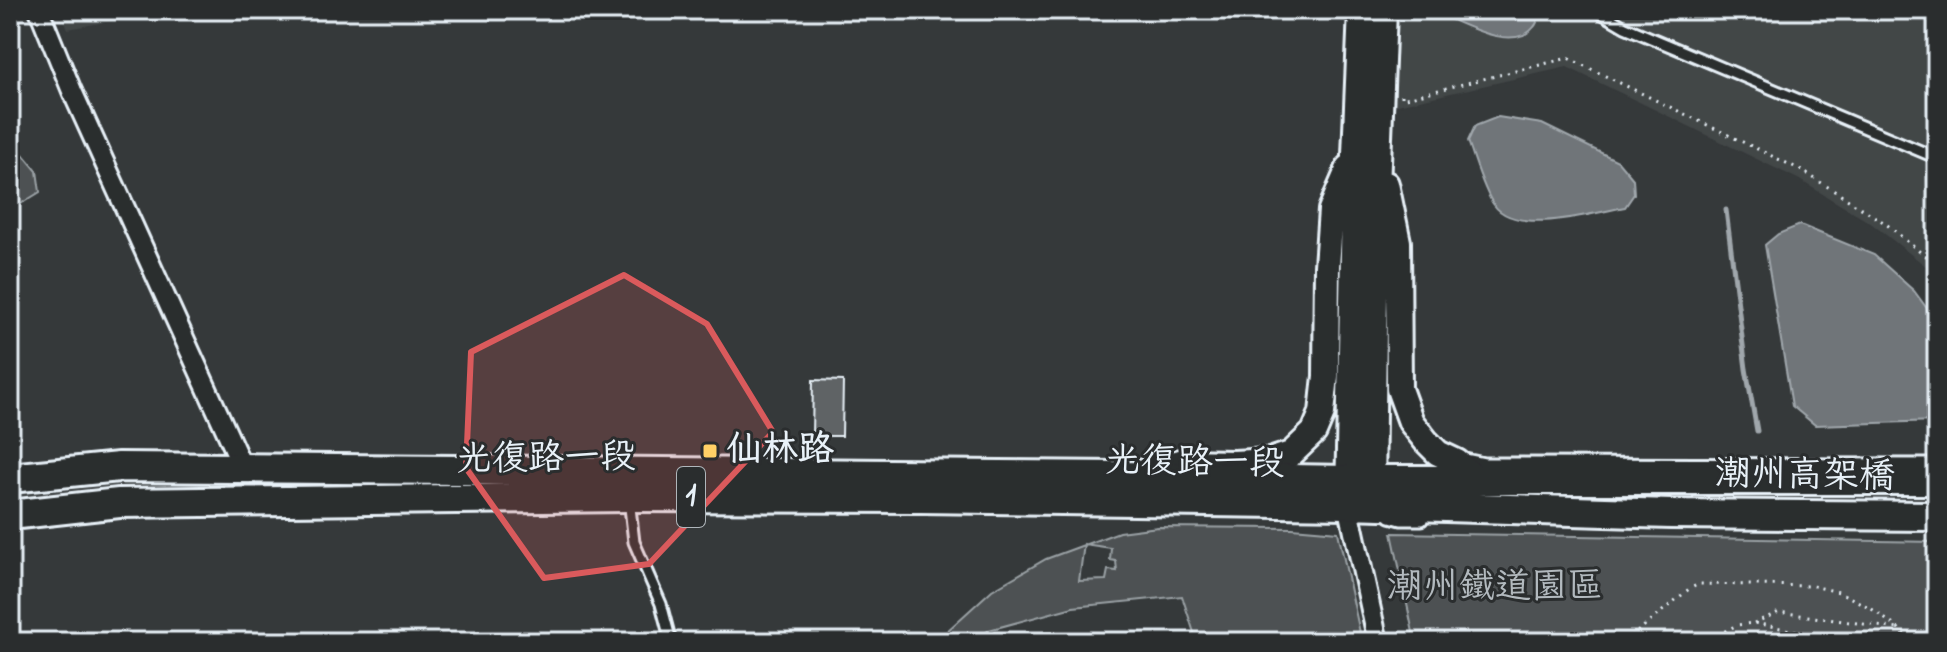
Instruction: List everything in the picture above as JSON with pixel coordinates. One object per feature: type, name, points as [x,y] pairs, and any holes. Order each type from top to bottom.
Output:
[{"type":"main road","name":"光復路一段","points":[[10,478],[119,467],[243,468],[905,498],[1360,493]]},
{"type":"main road","name":"光復路一段","points":[[10,515],[119,503],[629,484],[1120,476]]},
{"type":"main road","name":"1","points":[[1120,476],[1360,493]]},
{"type":"main road","name":"潮州高架橋","points":[[1360,493],[1479,481],[1937,480]]},
{"type":"main road","name":"潮州高架橋","points":[[1360,493],[1671,514],[1937,516]]},
{"type":"street","points":[[39,10],[79,106],[243,468]]},
{"type":"street","points":[[1361,10],[1376,25],[1367,152],[1375,239],[1360,493],[1378,642]]},
{"type":"street","points":[[1367,152],[1398,242],[1399,389],[1411,422],[1438,453],[1457,462],[1479,481]]},
{"type":"street","points":[[1120,476],[1180,462],[1270,461],[1291,454],[1314,432],[1322,413],[1326,376],[1331,210],[1367,152]]},
{"type":"lane","points":[[1596,10],[1625,27],[1937,158]]},
{"type":"lane","points":[[1438,453],[1484,463],[1937,464]]},
{"type":"lane","points":[[629,484],[634,542],[661,604],[670,642]]},
{"type":"lane","points":[[1360,493],[1401,520],[1432,520]]},
{"type":"lane","points":[[1637,524],[1716,525]]},
{"type":"path","points":[[1402,84],[1402,99],[1568,58],[1801,170],[1885,223],[1937,266]]},
{"type":"path","points":[[1625,642],[1699,584],[1812,586],[1839,592],[1869,607],[1899,629],[1910,642]]},
{"type":"path","points":[[1703,642],[1737,625],[1754,623],[1779,612],[1899,629]]},
{"type":"path","points":[[1754,623],[1855,642]]},
{"type":"highlighted area","points":[[624,275],[707,324],[773,432],[649,564],[544,578],[466,468],[471,352]]},
{"type":"shaded area","points":[[60,10],[171,10],[68,29]]},
{"type":"shaded area","points":[[1398,10],[1937,10],[1937,278],[1872,224],[1798,179],[1567,67],[1393,106]]},
{"type":"shaded area","points":[[1433,10],[1541,10],[1534,27],[1525,35],[1500,37]]},
{"type":"shaded area","points":[[1498,117],[1542,124],[1618,161],[1633,179],[1634,194],[1625,207],[1556,220],[1519,219],[1505,214],[1490,199],[1468,141],[1475,126]]},
{"type":"shaded area","points":[[1800,225],[1874,255],[1914,291],[1937,322],[1937,421],[1815,425],[1792,406],[1765,245],[1778,234]]},
{"type":"green space","points":[[10,142],[37,171],[40,192],[22,203],[10,204]]},
{"type":"green space","points":[[1158,527],[1292,528],[1338,532],[1362,642],[1197,642],[1182,596],[1073,607],[989,630],[974,642],[935,642],[992,590],[1046,559],[1084,545],[1079,581],[1106,580],[1108,570],[1117,571],[1116,561],[1110,560],[1111,548],[1086,544],[1119,532]]},
{"type":"green space","name":"潮州鐵道園區","points":[[1392,533],[1937,542],[1937,642],[1415,642]]},
{"type":"building","points":[[813,380],[843,381],[842,436],[812,436]]},
{"type":"waterway","points":[[1726,210],[1757,431]]},
{"type":"place","name":"仙林路","points":[[710,451]]}]
